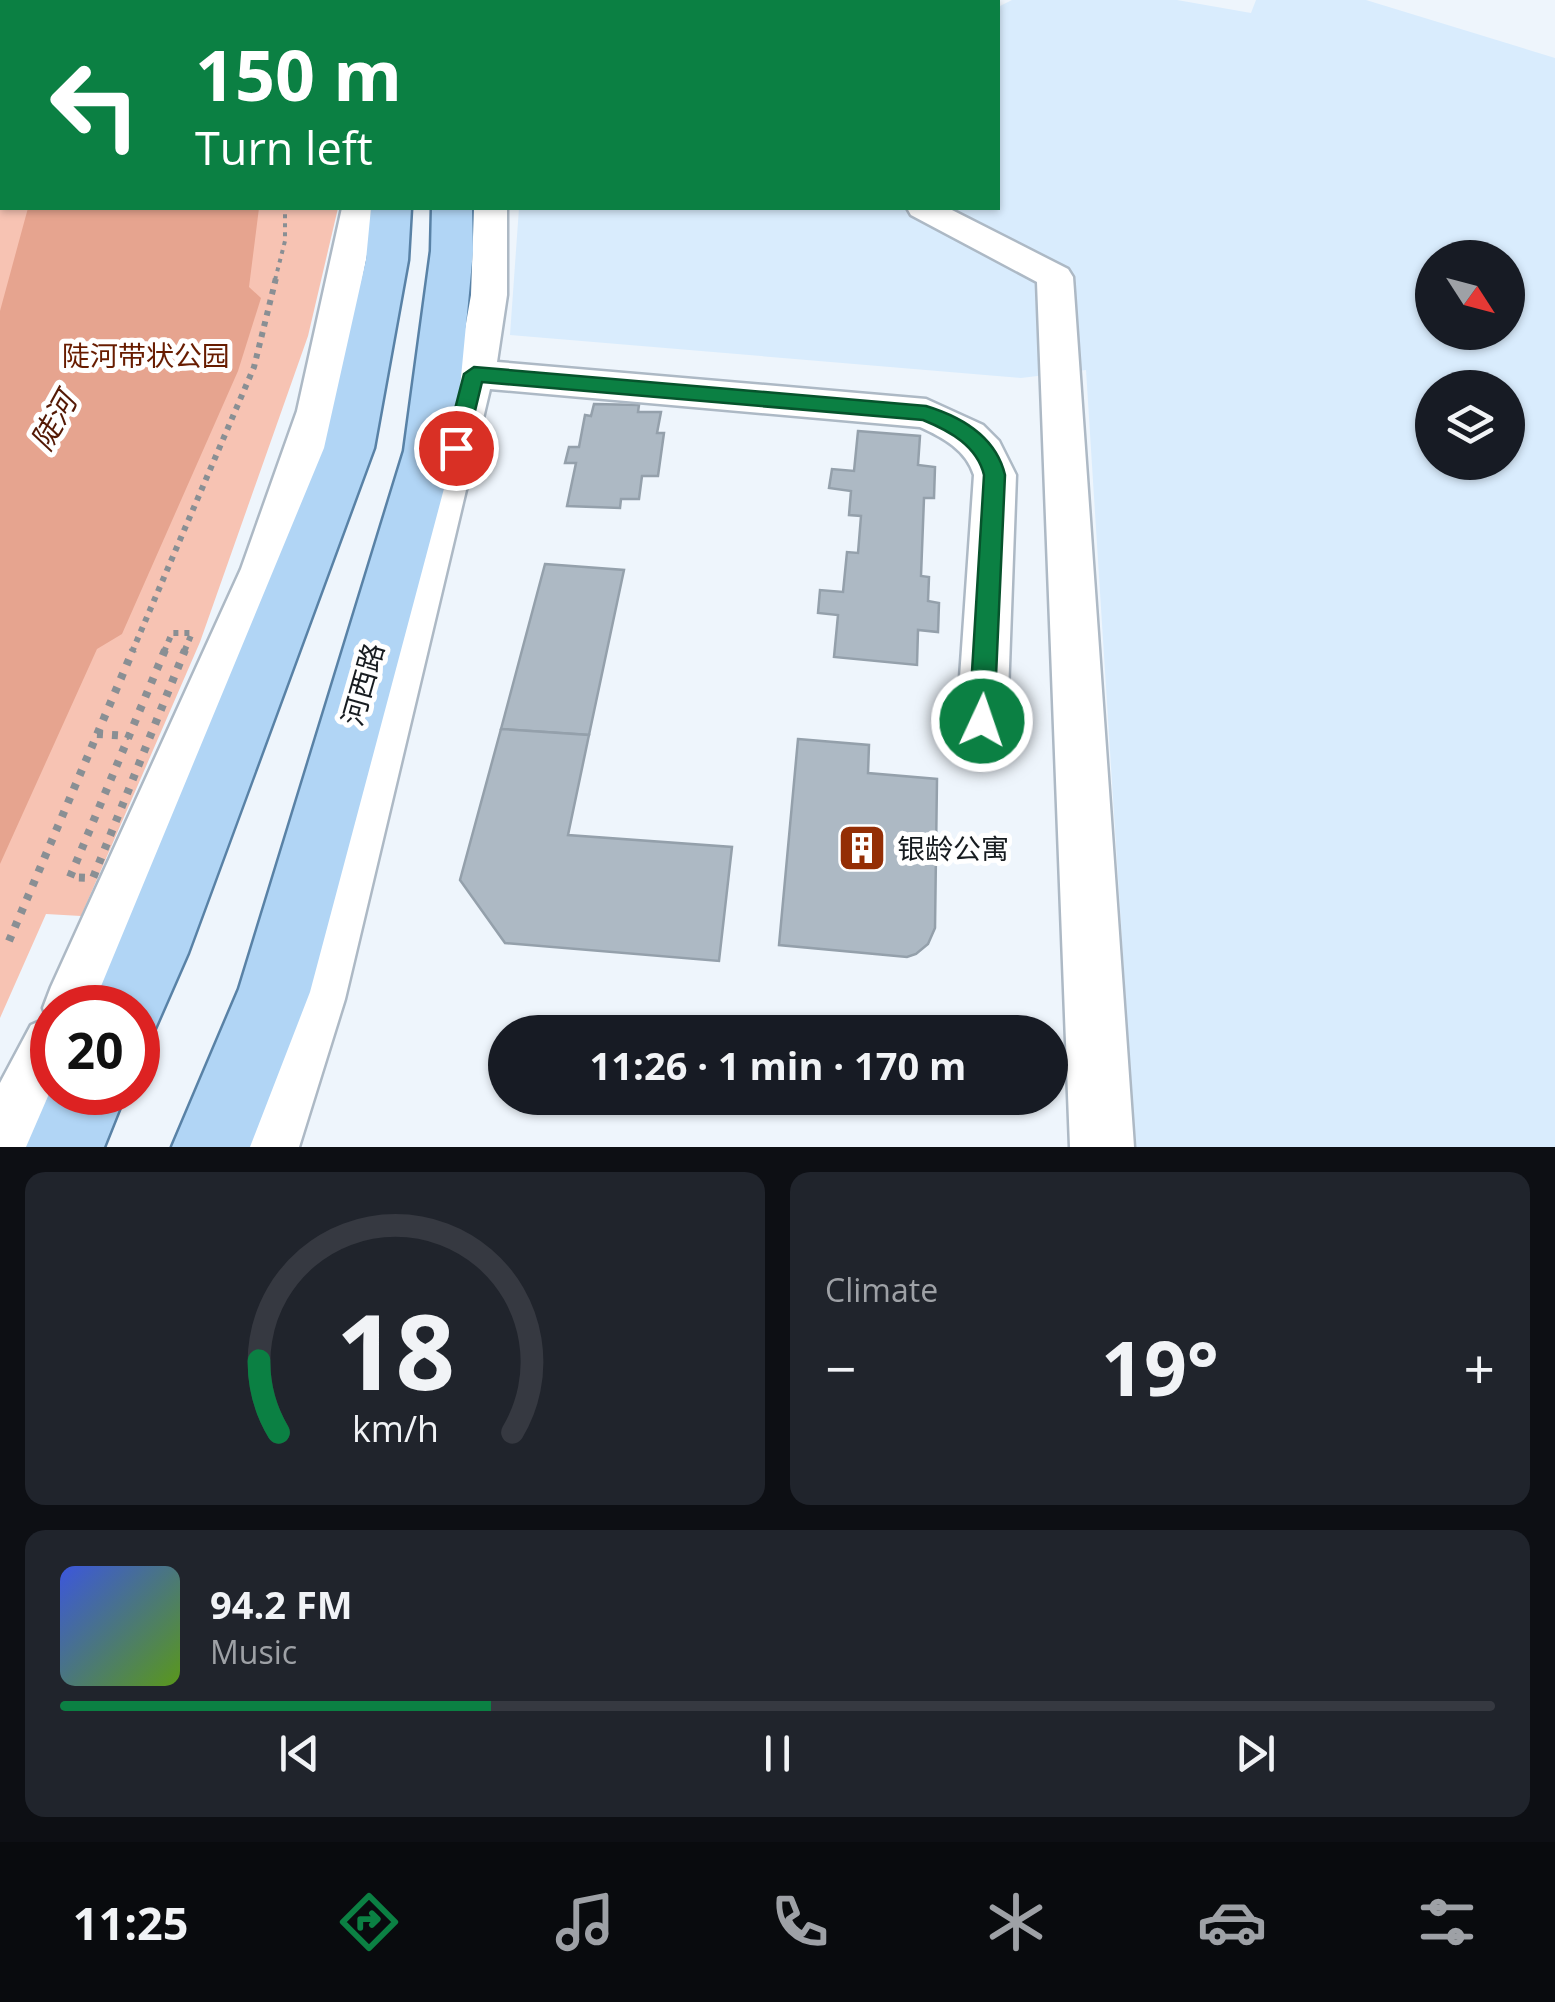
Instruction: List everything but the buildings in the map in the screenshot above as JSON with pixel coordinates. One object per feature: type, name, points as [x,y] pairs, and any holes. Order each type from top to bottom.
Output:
[{"type":"main road","points":[[138,985],[349,448],[387,260],[392,210]]},
{"type":"main road","name":"河西路","points":[[211,1147],[274,992],[429,451],[452,251],[452,210]]},
{"type":"main road","points":[[65,1147],[80,1115]]},
{"type":"street","points":[[82,985],[264,569],[317,411],[359,210]]},
{"type":"street","points":[[267,1147],[316,999],[474,374],[489,294],[490,210]]},
{"type":"street","points":[[928,210],[1056,276],[1102,1147]]},
{"type":"street","points":[[474,374],[926,413],[963,431],[990,457],[994,475],[982,721]]},
{"type":"street","points":[[0,1147],[30,1089]]},
{"type":"path","points":[[9,940],[254,366],[285,242],[285,210]]},
{"type":"path","points":[[116,766],[141,707]]},
{"type":"path","points":[[97,734],[129,736]]},
{"type":"shaded area","points":[[1012,0],[1177,0],[1251,13],[1256,0],[1366,0],[1555,58],[1555,1147],[1135,1147],[1086,370],[1021,378],[510,335],[519,210],[1000,210],[1000,6]]},
{"type":"green space","name":"陡河带状公园","points":[[0,210],[338,210],[308,336],[200,642],[81,916],[46,914],[0,1018]]},
{"type":"water","name":"陡河带状公园","points":[[27,210],[259,210],[249,287],[261,298],[238,371],[122,634],[97,649],[0,864],[0,311]]},
{"type":"place","name":"银龄公寓","points":[[862,848]]},
{"type":"route","points":[[456,448],[474,374],[926,413],[946,422],[978,442],[990,457],[994,475],[982,721]]},
{"type":"water label","name":"陡河","points":[[53,421]]}]
